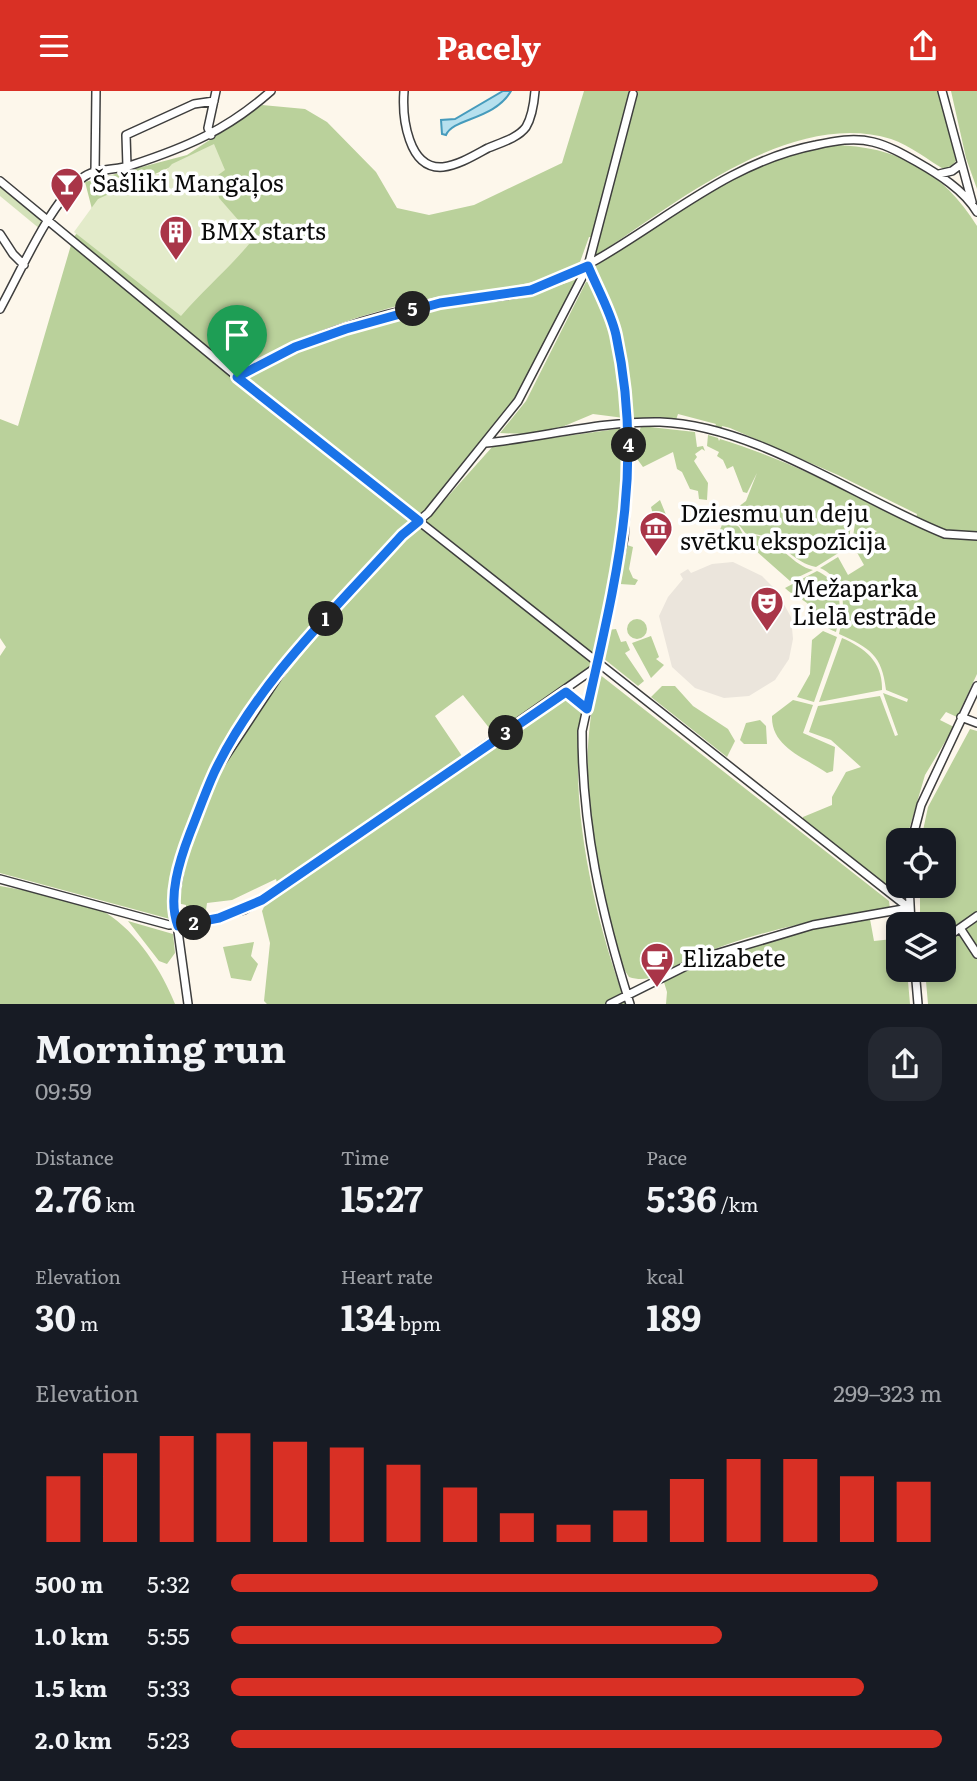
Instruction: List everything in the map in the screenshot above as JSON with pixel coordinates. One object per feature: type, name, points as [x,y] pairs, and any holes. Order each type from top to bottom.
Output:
[{"type":"street","points":[[95,172],[96,91]]},
{"type":"street","points":[[211,135],[208,128],[216,91]]},
{"type":"street","points":[[0,309],[48,221],[65,194],[82,178],[95,172],[127,167],[196,143],[271,91]]},
{"type":"street","points":[[404,91],[407,128],[416,156],[425,164],[439,167],[460,162],[520,134],[530,119],[535,91]]},
{"type":"street","points":[[942,91],[960,165],[977,212]]},
{"type":"street","points":[[188,1004],[174,902],[183,851],[215,772],[289,660],[402,535],[419,521],[518,401],[588,266],[633,94]]},
{"type":"street","points":[[127,167],[126,135],[194,104],[214,101]]},
{"type":"street","points":[[237,377],[295,347],[372,320],[440,303],[531,290],[588,266],[715,183],[761,161],[811,146],[854,139],[872,142],[901,153],[939,174],[972,203]]},
{"type":"street","points":[[939,174],[952,171],[960,165]]},
{"type":"street","points":[[0,181],[237,377],[597,666],[909,908]]},
{"type":"street","points":[[0,234],[24,265]]},
{"type":"street","points":[[588,266],[616,332],[628,422],[624,538],[587,709],[582,757],[587,822],[600,902],[629,1000]]},
{"type":"street","points":[[0,289],[8,294]]},
{"type":"street","points":[[486,443],[628,422],[679,423],[736,439],[847,486],[945,534],[977,536]]},
{"type":"street","points":[[0,879],[178,926],[219,918],[262,900],[566,692],[597,666]]},
{"type":"street","points":[[915,828],[922,803],[977,686]]},
{"type":"street","points":[[566,692],[587,709]]},
{"type":"street","points":[[961,717],[977,723]]},
{"type":"street","points":[[909,898],[910,912]]},
{"type":"street","points":[[610,1004],[629,1000],[702,958],[813,925],[909,908]]},
{"type":"street","points":[[956,931],[977,916]]},
{"type":"street","points":[[960,928],[977,954]]},
{"type":"street","points":[[916,982],[918,1004]]},
{"type":"green space","points":[[584,91],[939,91],[956,161],[947,171],[891,139],[853,133],[814,137],[775,149],[736,166],[597,255],[594,253],[599,237],[589,237],[580,262],[545,278],[510,287],[437,297],[385,309],[309,336],[237,372],[73,238],[93,213],[85,182],[187,155],[262,105],[305,109],[327,122],[376,172],[397,208],[429,215],[474,205],[562,163]],"holes":[[[214,148],[134,271],[123,188]]]},
{"type":"green space","points":[[951,91],[977,91],[977,189],[966,158]]},
{"type":"green space","points":[[214,144],[225,170],[214,178],[219,198],[254,238],[181,316],[74,232],[98,199],[153,174],[163,174],[172,164]]},
{"type":"green space","points":[[833,145],[878,150],[916,165],[949,190],[977,226],[977,532],[947,530],[916,518],[917,514],[838,475],[730,428],[722,426],[721,431],[714,429],[716,424],[678,414],[676,420],[632,418],[620,331],[594,267],[716,188],[780,157]]},
{"type":"green space","points":[[0,185],[43,220],[40,229],[0,196]]},
{"type":"green space","points":[[71,245],[414,521],[293,653],[255,701],[222,751],[196,804],[178,859],[170,919],[0,873],[0,656],[6,647],[0,638],[0,419],[18,426]]},
{"type":"green space","points":[[577,279],[515,398],[419,517],[245,377],[291,353],[339,333],[390,317],[440,306],[544,290]]},
{"type":"green space","points":[[590,281],[612,334],[624,418],[593,414],[562,427],[525,434],[500,433],[526,401],[586,282]]},
{"type":"green space","points":[[641,426],[695,432],[697,447],[703,446],[705,451],[702,449],[695,454],[697,457],[694,461],[708,483],[707,500],[699,499],[698,491],[690,489],[682,472],[677,469],[673,452],[643,467],[632,452],[632,440],[638,437]]},
{"type":"green space","points":[[624,428],[616,542],[595,655],[426,521],[493,446]]},
{"type":"green space","points":[[708,435],[718,438],[719,441],[720,439],[792,465],[916,526],[943,534],[977,539],[977,674],[957,717],[946,712],[940,720],[954,727],[925,775],[910,828],[886,828],[886,887],[803,822],[803,817],[832,805],[832,797],[846,772],[861,767],[831,740],[809,732],[818,706],[880,696],[895,736],[898,735],[883,693],[907,702],[908,699],[886,690],[881,668],[873,654],[839,634],[843,605],[840,588],[836,580],[820,568],[838,557],[848,575],[864,565],[854,547],[877,531],[874,530],[852,543],[856,517],[852,517],[848,547],[816,567],[806,564],[766,537],[746,534],[736,521],[726,516],[746,501],[757,473],[747,493],[743,492],[733,466],[727,469],[723,460],[717,456],[719,452],[707,446]]},
{"type":"green space","points":[[660,500],[671,527],[658,534],[651,507]]},
{"type":"green space","points":[[725,518],[739,527],[748,543],[742,546],[724,534],[718,534]]},
{"type":"green space","points":[[420,527],[592,663],[591,668],[494,734],[463,695],[435,716],[462,756],[278,887],[276,879],[232,900],[207,903],[205,917],[187,921],[186,905],[177,903],[188,857],[219,776],[240,739],[291,669],[393,553]]},
{"type":"green space","points":[[748,535],[766,539],[804,567],[813,570],[790,581],[755,550]]},
{"type":"green space","points":[[627,545],[633,547],[629,569],[633,578],[638,580],[635,585],[620,584]]},
{"type":"green space","points":[[817,571],[832,582],[839,597],[836,632],[822,624],[809,605],[785,588]]},
{"type":"green space","points":[[637,619],[644,622],[647,629],[644,636],[637,639],[630,636],[627,629],[630,622]]},
{"type":"green space","points":[[616,629],[621,642],[626,641],[630,650],[625,653],[644,681],[638,686],[603,658],[608,630]]},
{"type":"green space","points":[[823,631],[837,637],[814,702],[797,697],[810,674],[812,640]]},
{"type":"green space","points":[[651,636],[659,657],[656,659],[664,665],[651,678],[632,643]]},
{"type":"green space","points":[[842,638],[871,657],[882,680],[882,690],[819,702]]},
{"type":"green space","points":[[599,674],[889,901],[890,909],[842,916],[764,933],[715,949],[654,977],[629,977],[616,946],[591,833],[587,769]]},
{"type":"green space","points":[[662,686],[675,686],[693,706],[728,729],[735,741],[727,757],[651,697]]},
{"type":"green space","points":[[566,696],[584,711],[579,743],[578,779],[586,856],[594,894],[613,967],[624,998],[633,1004],[267,1004],[264,1001],[270,943],[262,911],[267,901],[287,890]]},
{"type":"green space","points":[[793,700],[813,705],[803,733],[835,747],[833,771],[827,773],[800,757],[777,736],[772,716]]},
{"type":"green space","points":[[760,720],[766,726],[767,744],[744,744],[740,740],[746,723]]},
{"type":"green space","points":[[970,729],[977,731],[977,951],[964,929],[973,915],[956,927],[956,912],[920,912],[920,898],[956,898],[956,828],[924,828],[928,807]]},
{"type":"green space","points":[[0,886],[70,900],[106,913],[138,941],[163,979],[175,1004],[0,1004]]},
{"type":"green space","points":[[870,919],[874,941],[886,940],[886,982],[908,982],[910,1004],[666,1004],[667,992],[663,979],[712,958],[764,941]]},
{"type":"green space","points":[[128,921],[173,934],[175,953],[167,964],[159,961]]},
{"type":"green space","points":[[959,932],[977,958],[977,1004],[928,1004],[926,982],[956,982],[956,934]]},
{"type":"green space","points":[[254,942],[251,956],[258,964],[251,981],[231,978],[223,947]]},
{"type":"shaded area","points":[[733,562],[762,576],[776,590],[791,617],[793,639],[789,659],[775,680],[749,696],[724,698],[695,688],[672,667],[659,616],[668,597],[683,579],[680,574],[688,569],[691,573],[712,564]]},
{"type":"water","points":[[503,91],[511,91],[495,108],[457,125],[446,135],[442,134],[441,120],[455,119]]},
{"type":"place","name":"Šašliki Mangaļos","points":[[67,214]]},
{"type":"place","name":"BMX starts","points":[[176,262]]},
{"type":"place","name":"Dziesmu un deju svētku ekspozīcija","points":[[656,558]]},
{"type":"place","name":"Mežaparka Lielā estrāde","points":[[767,633]]},
{"type":"place","name":"Elizabete","points":[[657,989]]},
{"type":"route","points":[[588,266],[616,332],[628,422],[629,456],[624,538],[587,709],[566,692],[254,905],[219,918],[178,926],[174,902],[183,851],[215,772],[232,743],[289,660],[402,535],[419,521],[237,377],[295,347],[399,312],[440,303],[531,290],[588,266]]}]
